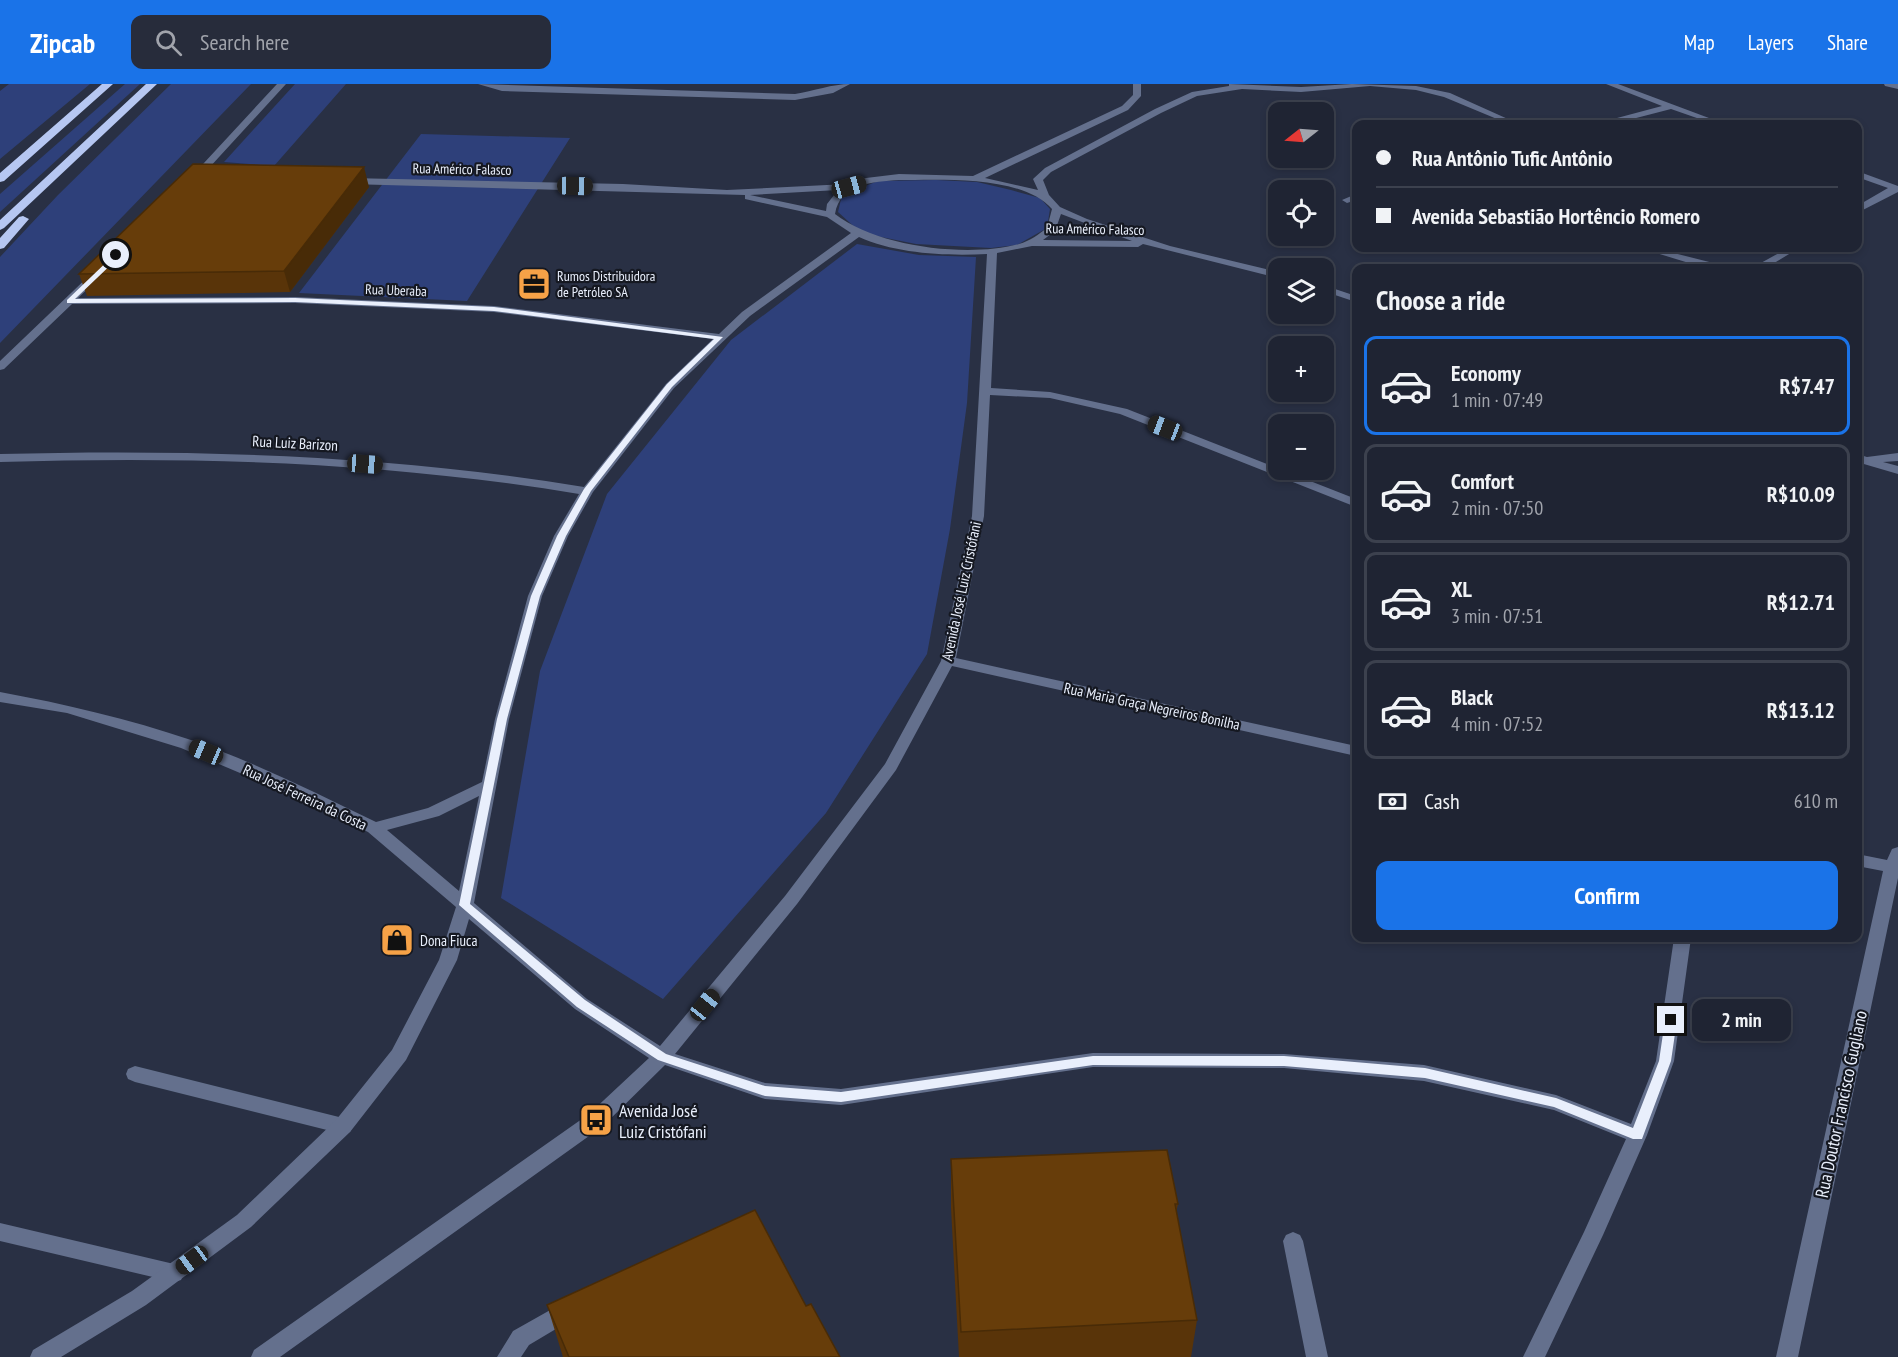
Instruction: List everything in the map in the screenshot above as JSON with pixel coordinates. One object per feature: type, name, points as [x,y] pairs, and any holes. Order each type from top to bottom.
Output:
[{"type":"highway","points":[[0,179],[108,84]]},
{"type":"highway","points":[[0,226],[152,84]]},
{"type":"highway","points":[[0,171],[44,141]]},
{"type":"highway","points":[[0,245],[88,144]]},
{"type":"street","points":[[187,186],[200,178],[282,84]]},
{"type":"street","points":[[482,84],[502,89],[795,97],[830,90],[846,84]]},
{"type":"street","points":[[973,180],[1125,108],[1137,96],[1137,84]]},
{"type":"street","points":[[1223,84],[1240,87],[1338,89],[1370,84],[1416,88],[1447,94],[1506,120]]},
{"type":"street","points":[[1435,84],[1447,94]]},
{"type":"street","points":[[1610,84],[1710,120]]},
{"type":"street","points":[[1888,84],[1898,87]]},
{"type":"street","points":[[1045,197],[1038,179],[1048,170],[1140,120],[1195,94],[1240,87]]},
{"type":"street","points":[[1620,120],[1671,106]]},
{"type":"street","points":[[1115,113],[1140,120]]},
{"type":"street","points":[[1862,176],[1896,189]]},
{"type":"street","name":"Rua Américo Falasco","points":[[335,181],[623,187],[727,193],[849,187],[876,179],[899,177],[973,180],[1012,186],[1045,197],[1057,209],[1091,225],[1156,245],[1268,273]]},
{"type":"street","points":[[40,1357],[139,1298],[244,1221],[343,1126],[399,1055],[448,960],[465,905],[502,719],[535,596],[561,536],[587,490],[670,386],[746,314],[856,234],[839,225],[830,215],[830,202],[838,193],[849,187]]},
{"type":"street","points":[[1862,207],[1896,189]]},
{"type":"street","name":"Rua Américo Falasco","points":[[727,193],[830,215]]},
{"type":"street","points":[[1033,243],[1052,229],[1057,209]]},
{"type":"street","name":"Rua Américo Falasco","points":[[856,234],[914,247],[953,251],[992,252],[1033,243],[1156,245]]},
{"type":"street","name":"Avenida José Luiz Cristófani","points":[[262,1357],[596,1120],[662,1057],[791,900],[891,766],[948,661],[978,516],[992,252]]},
{"type":"street","points":[[1658,252],[1702,264]]},
{"type":"street","points":[[1766,264],[1787,252]]},
{"type":"street","points":[[0,366],[103,268]]},
{"type":"street","points":[[1334,292],[1352,298]]},
{"type":"street","name":"Rua Uberaba","points":[[69,302],[295,300],[494,309],[720,337]]},
{"type":"street","points":[[985,391],[1050,394],[1123,411],[1352,501]]},
{"type":"street","name":"Rua Luiz Barizon","points":[[0,458],[265,457],[410,466],[525,479],[587,490]]},
{"type":"street","points":[[1862,460],[1898,457]]},
{"type":"street","points":[[1862,461],[1898,470]]},
{"type":"street","name":"Rua Maria Graça Negreiros Bonilha","points":[[948,661],[1352,750]]},
{"type":"street","name":"Rua José Ferreira da Costa","points":[[0,697],[68,709],[186,744],[304,794],[374,828],[581,1004],[662,1057],[765,1091],[841,1097],[1093,1060],[1284,1061],[1425,1073],[1556,1103],[1637,1135]]},
{"type":"street","points":[[374,828],[433,812],[488,785]]},
{"type":"street","points":[[1862,860],[1895,860]]},
{"type":"street","name":"Rua Doutor Francisco Gugliano","points":[[1787,1357],[1895,860]]},
{"type":"street","points":[[1534,1357],[1593,1235],[1637,1135],[1665,1061],[1682,942]]},
{"type":"street","points":[[135,1074],[343,1126]]},
{"type":"street","points":[[0,1232],[174,1273]]},
{"type":"street","points":[[1293,1241],[1317,1357]]},
{"type":"street","points":[[508,1357],[521,1338],[583,1301]]},
{"type":"shaded area","points":[[9,84],[90,84],[0,159],[0,91]]},
{"type":"shaded area","points":[[125,84],[140,84],[0,212],[0,194]]},
{"type":"shaded area","points":[[171,84],[251,84],[0,343],[0,257],[58,195]]},
{"type":"shaded area","points":[[295,84],[346,84],[274,166],[224,162]]},
{"type":"shaded area","points":[[421,134],[570,138],[467,301],[299,293]]},
{"type":"shaded area","points":[[878,181],[977,182],[1040,198],[1050,209],[1047,228],[1017,245],[991,248],[916,244],[861,233],[838,212],[842,195]]},
{"type":"shaded area","points":[[857,244],[919,255],[976,257],[967,403],[950,529],[927,654],[826,813],[663,999],[501,898],[540,671],[607,494],[731,340]]},
{"type":"building","points":[[193,164],[364,167],[284,271],[79,274]]},
{"type":"building","points":[[1167,1150],[1197,1320],[961,1332],[951,1159]]},
{"type":"building","points":[[755,1210],[806,1306],[811,1304],[840,1357],[569,1357],[547,1305]]},
{"type":"place","name":"Rumos Distribuidora de Petróleo SA","points":[[534,284]]},
{"type":"place","name":"Dona Fiuca","points":[[397,940]]},
{"type":"place","name":"Avenida José Luiz Cristófani","points":[[596,1120]]},
{"type":"route","points":[[116,255],[69,302],[295,300],[494,309],[720,337],[670,386],[587,490],[561,536],[535,596],[502,719],[465,905],[581,1004],[662,1057],[765,1091],[841,1097],[1093,1060],[1284,1061],[1425,1073],[1556,1103],[1637,1135],[1665,1061],[1671,1020]]}]
